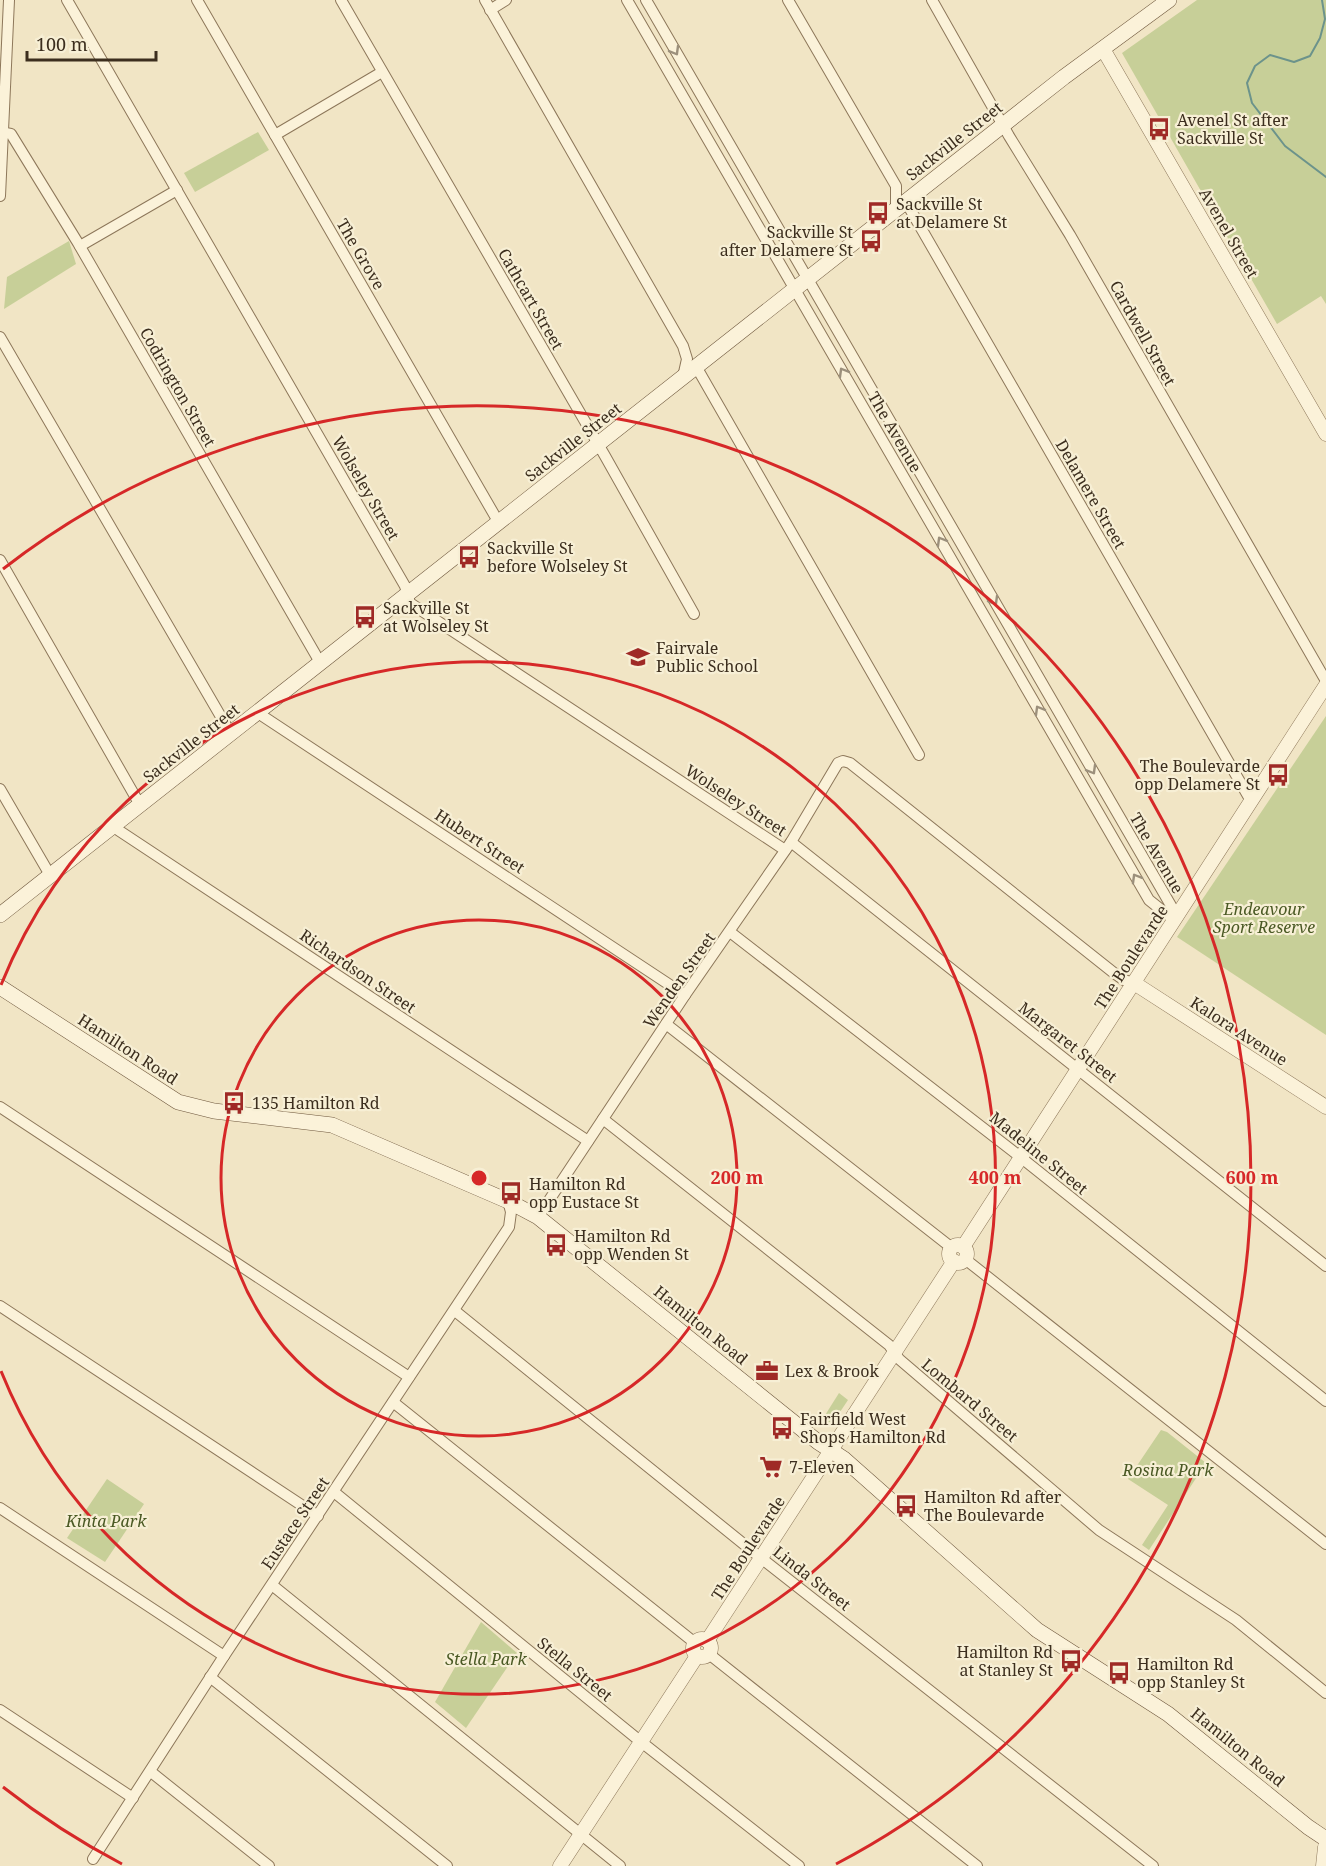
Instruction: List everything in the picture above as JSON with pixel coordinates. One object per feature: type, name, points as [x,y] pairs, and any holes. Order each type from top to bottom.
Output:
[{"type":"main road","name":"Sackville Street","points":[[0,915],[1004,125],[1169,0]]},
{"type":"main road","name":"Hamilton Road","points":[[3,988],[178,1102],[214,1111],[332,1125],[508,1201],[537,1216],[846,1462],[1037,1630],[1168,1714],[1322,1839]]},
{"type":"street","points":[[0,196],[1,132],[9,0]]},
{"type":"street","name":"Wolseley Street","points":[[67,0],[405,586],[410,603],[788,846]]},
{"type":"street","name":"The Grove","points":[[197,0],[499,523]]},
{"type":"street","name":"Cathcart Street","points":[[341,0],[694,614]]},
{"type":"street","points":[[506,0],[487,5],[683,346],[687,359],[682,379]]},
{"type":"street","name":"The Avenue","points":[[627,0],[1149,900],[1168,916],[1177,916]]},
{"type":"street","name":"The Avenue","points":[[646,0],[1177,916]]},
{"type":"street","points":[[788,0],[907,202]]},
{"type":"street","name":"Cardwell Street","points":[[932,0],[1070,235],[1326,683]]},
{"type":"street","name":"Avenel Street","points":[[1103,49],[1326,434]]},
{"type":"street","points":[[275,135],[382,72]]},
{"type":"street","name":"Codrington Street","points":[[1,132],[11,134],[80,246],[321,664]]},
{"type":"street","name":"Delamere Street","points":[[896,186],[1251,801]]},
{"type":"street","points":[[80,246],[177,190]]},
{"type":"street","points":[[0,337],[231,734]]},
{"type":"street","points":[[683,346],[699,355],[711,357]]},
{"type":"street","points":[[697,368],[919,755]]},
{"type":"street","points":[[0,560],[140,805]]},
{"type":"street","name":"The Boulevarde","points":[[560,1866],[831,1451],[1326,683]]},
{"type":"street","name":"Hubert Street","points":[[258,712],[685,995]]},
{"type":"street","name":"Wenden Street","points":[[537,1216],[788,846],[838,763],[843,761],[850,763],[1114,973],[1134,983]]},
{"type":"street","points":[[0,789],[50,875]]},
{"type":"street","name":"Richardson Street","points":[[112,826],[588,1141]]},
{"type":"street","name":"Margaret Street","points":[[788,846],[1078,1069],[1326,1266]]},
{"type":"street","name":"Madeline Street","points":[[730,932],[1020,1157],[1326,1401]]},
{"type":"street","name":"Kalora Avenue","points":[[1134,983],[1326,1107]]},
{"type":"street","points":[[666,1024],[1326,1544]]},
{"type":"street","points":[[0,1107],[409,1377]]},
{"type":"street","name":"Lombard Street","points":[[603,1119],[889,1345],[902,1362],[1099,1530],[1236,1620],[1326,1693]]},
{"type":"street","points":[[508,1201],[511,1216],[509,1227]]},
{"type":"street","points":[[509,1227],[523,1218],[537,1216]]},
{"type":"street","name":"Eustace Street","points":[[93,1859],[210,1677],[509,1227]]},
{"type":"street","points":[[0,1306],[318,1516]]},
{"type":"street","name":"Linda Street","points":[[454,1311],[761,1558],[1153,1866]]},
{"type":"street","points":[[393,1402],[976,1866]]},
{"type":"street","name":"Stella Street","points":[[334,1492],[799,1866]]},
{"type":"street","points":[[0,1508],[224,1656]]},
{"type":"street","points":[[272,1585],[620,1866]]},
{"type":"street","points":[[210,1677],[447,1866]]},
{"type":"street","points":[[0,1710],[133,1798]]},
{"type":"street","points":[[151,1772],[269,1866]]},
{"type":"street","points":[[1322,1839],[1323,1866]]},
{"type":"green space","points":[[1197,0],[1326,0],[1326,304],[1321,296],[1277,324],[1122,53]]},
{"type":"green space","points":[[258,132],[269,150],[195,192],[184,173]]},
{"type":"green space","points":[[69,241],[76,264],[4,309],[7,277]]},
{"type":"green space","name":"Endeavour Sport Reserve","points":[[1326,716],[1326,1035],[1177,937]]},
{"type":"green space","points":[[839,1393],[848,1400],[830,1427],[822,1420]]},
{"type":"green space","name":"Rosina Park","points":[[1161,1430],[1167,1432],[1206,1463],[1149,1550],[1142,1545],[1168,1505],[1128,1479]]},
{"type":"green space","name":"Kinta Park","points":[[107,1479],[144,1504],[105,1562],[67,1538]]},
{"type":"green space","name":"Stella Park","points":[[481,1622],[517,1653],[466,1728],[435,1702]]},
{"type":"waterway","points":[[1322,0],[1325,19],[1320,38],[1310,56],[1294,62],[1270,55],[1255,66],[1247,83],[1252,103],[1285,146],[1326,177]]},
{"type":"place","name":"Avenel St after Sackville St","points":[[1159,129]]},
{"type":"place","name":"Sackville St at Delamere St","points":[[878,213]]},
{"type":"place","name":"Sackville St after Delamere St","points":[[871,241]]},
{"type":"place","name":"Sackville St before Wolseley St","points":[[469,557]]},
{"type":"place","name":"Sackville St at Wolseley St","points":[[365,617]]},
{"type":"place","name":"Fairvale Public School","points":[[638,657]]},
{"type":"place","name":"The Boulevarde opp Delamere St","points":[[1278,775]]},
{"type":"place","name":"135 Hamilton Rd","points":[[234,1103]]},
{"type":"place","name":"Hamilton Rd opp Eustace St","points":[[511,1193]]},
{"type":"place","name":"Hamilton Rd opp Wenden St","points":[[556,1245]]},
{"type":"place","name":"Lex & Brook","points":[[767,1371]]},
{"type":"place","name":"Fairfield West Shops Hamilton Rd","points":[[782,1428]]},
{"type":"place","name":"7-Eleven","points":[[771,1467]]},
{"type":"place","name":"Hamilton Rd after The Boulevarde","points":[[906,1506]]},
{"type":"place","name":"Hamilton Rd at Stanley St","points":[[1071,1661]]},
{"type":"place","name":"Hamilton Rd opp Stanley St","points":[[1119,1673]]}]
